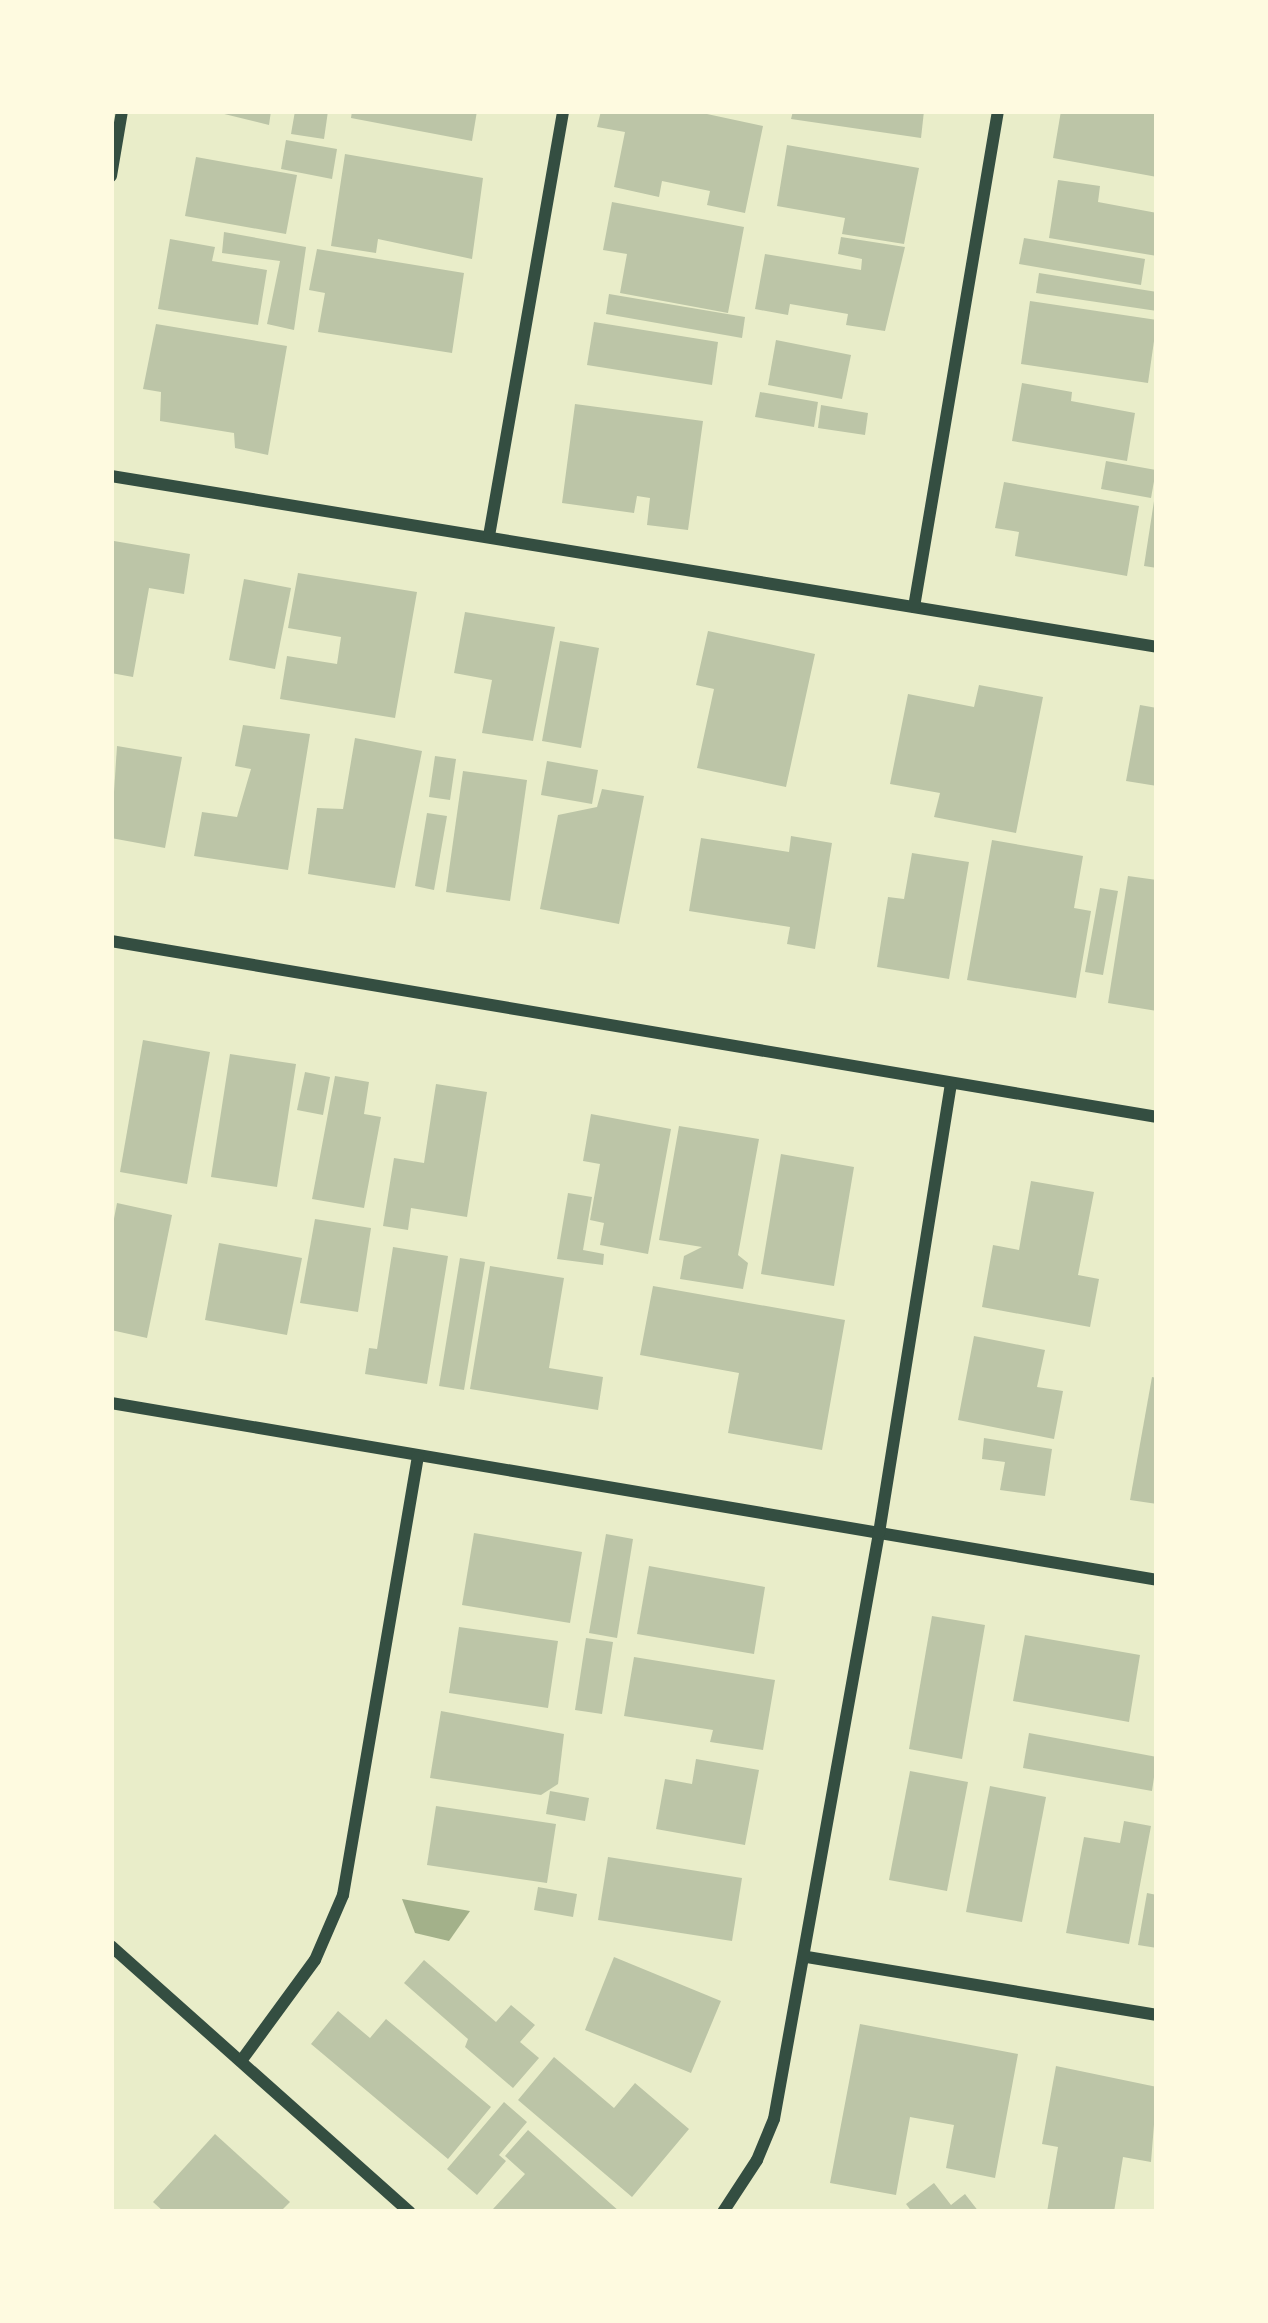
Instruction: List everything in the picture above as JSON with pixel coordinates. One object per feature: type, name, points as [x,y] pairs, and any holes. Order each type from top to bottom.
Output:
[{"type":"street","points":[[111,176],[122,111]]},
{"type":"street","points":[[489,536],[563,111]]},
{"type":"street","points":[[914,607],[998,111]]},
{"type":"street","points":[[111,476],[1157,647]]},
{"type":"street","points":[[111,941],[1157,1117]]},
{"type":"street","points":[[723,2212],[758,2161],[774,2120],[879,1534],[951,1084]]},
{"type":"street","points":[[111,1403],[1157,1580]]},
{"type":"street","points":[[241,2061],[315,1960],[343,1895],[418,1457]]},
{"type":"street","points":[[111,1946],[410,2212]]},
{"type":"street","points":[[806,1957],[1157,2015]]},
{"type":"shaded area","points":[[402,1899],[470,1911],[449,1941],[415,1933]]},
{"type":"building","points":[[212,111],[271,111],[269,125]]},
{"type":"building","points":[[295,111],[328,111],[324,139],[291,134]]},
{"type":"building","points":[[352,111],[477,111],[472,141],[351,118]]},
{"type":"building","points":[[601,111],[693,111],[763,126],[745,213],[707,205],[710,191],[662,181],[659,197],[614,187],[625,132],[597,127]]},
{"type":"building","points":[[793,111],[924,111],[921,138],[791,119]]},
{"type":"building","points":[[1061,111],[1157,111],[1157,177],[1053,158]]},
{"type":"building","points":[[286,140],[337,149],[332,179],[281,169]]},
{"type":"building","points":[[787,145],[919,168],[904,244],[842,234],[845,218],[777,206]]},
{"type":"building","points":[[345,154],[483,178],[472,259],[378,239],[376,253],[331,246]]},
{"type":"building","points":[[196,157],[297,175],[286,234],[185,216]]},
{"type":"building","points":[[1058,180],[1100,186],[1098,202],[1157,213],[1157,256],[1049,238]]},
{"type":"building","points":[[612,202],[744,227],[728,313],[620,293],[627,254],[603,250]]},
{"type":"building","points":[[224,232],[306,247],[294,330],[267,324],[280,261],[222,253]]},
{"type":"building","points":[[841,237],[905,247],[885,331],[846,325],[848,314],[790,304],[788,315],[755,309],[765,254],[861,270],[862,259],[838,254]]},
{"type":"building","points":[[1024,238],[1145,259],[1141,285],[1019,264]]},
{"type":"building","points":[[170,239],[215,247],[212,261],[267,270],[258,325],[158,309]]},
{"type":"building","points":[[317,249],[464,273],[452,353],[318,332],[325,293],[309,290]]},
{"type":"building","points":[[1039,273],[1157,292],[1157,311],[1036,293]]},
{"type":"building","points":[[609,294],[745,317],[742,338],[606,314]]},
{"type":"building","points":[[1030,301],[1157,320],[1148,383],[1021,364]]},
{"type":"building","points":[[594,322],[718,342],[712,385],[587,365]]},
{"type":"building","points":[[156,324],[287,346],[268,455],[235,448],[234,433],[160,421],[161,392],[143,389]]},
{"type":"building","points":[[776,340],[851,355],[842,399],[768,385]]},
{"type":"building","points":[[1022,383],[1072,392],[1071,401],[1135,413],[1127,461],[1012,441]]},
{"type":"building","points":[[760,392],[818,402],[814,427],[755,417]]},
{"type":"building","points":[[575,404],[703,421],[688,530],[647,525],[650,498],[637,496],[634,513],[562,503]]},
{"type":"building","points":[[821,405],[868,413],[865,435],[818,428]]},
{"type":"building","points":[[1106,461],[1156,470],[1151,498],[1101,489]]},
{"type":"building","points":[[1004,482],[1139,506],[1127,576],[1015,556],[1019,532],[995,528]]},
{"type":"building","points":[[1157,501],[1157,568],[1144,566]]},
{"type":"building","points":[[114,541],[190,554],[184,594],[149,588],[133,677],[111,673]]},
{"type":"building","points":[[298,573],[417,592],[395,718],[280,699],[287,656],[337,664],[341,637],[288,628]]},
{"type":"building","points":[[244,579],[291,588],[275,669],[229,660]]},
{"type":"building","points":[[465,612],[555,627],[533,741],[482,733],[492,680],[454,673]]},
{"type":"building","points":[[708,631],[815,654],[786,787],[697,768],[714,689],[696,685]]},
{"type":"building","points":[[560,641],[599,648],[581,748],[542,741]]},
{"type":"building","points":[[979,685],[1043,697],[1016,833],[934,817],[940,793],[890,784],[908,694],[974,707]]},
{"type":"building","points":[[1140,705],[1157,708],[1157,786],[1126,781]]},
{"type":"building","points":[[243,725],[310,734],[288,870],[194,856],[202,812],[237,817],[251,769],[235,766]]},
{"type":"building","points":[[355,738],[422,751],[395,888],[308,874],[317,808],[343,809]]},
{"type":"building","points":[[117,746],[182,757],[165,848],[111,838]]},
{"type":"building","points":[[435,756],[456,759],[450,800],[429,797]]},
{"type":"building","points":[[547,761],[598,770],[592,804],[541,795]]},
{"type":"building","points":[[463,771],[527,780],[510,901],[446,892]]},
{"type":"building","points":[[602,789],[644,796],[619,924],[540,909],[558,815],[597,807]]},
{"type":"building","points":[[427,813],[447,816],[434,890],[415,886]]},
{"type":"building","points":[[791,836],[832,843],[815,949],[787,944],[790,927],[689,911],[701,838],[789,852]]},
{"type":"building","points":[[992,840],[1083,856],[1074,908],[1091,911],[1076,998],[967,980]]},
{"type":"building","points":[[912,853],[969,862],[949,979],[877,967],[888,897],[904,899]]},
{"type":"building","points":[[1128,876],[1157,880],[1157,1011],[1108,1003]]},
{"type":"building","points":[[1100,888],[1118,891],[1103,975],[1085,972]]},
{"type":"building","points":[[143,1040],[210,1052],[187,1184],[120,1172]]},
{"type":"building","points":[[230,1054],[296,1064],[277,1187],[211,1177]]},
{"type":"building","points":[[305,1072],[330,1077],[323,1115],[297,1110]]},
{"type":"building","points":[[335,1076],[369,1082],[364,1114],[381,1117],[364,1208],[312,1199]]},
{"type":"building","points":[[436,1084],[487,1092],[467,1217],[411,1208],[408,1230],[383,1226],[394,1158],[424,1163]]},
{"type":"building","points":[[591,1114],[671,1129],[648,1254],[600,1245],[604,1223],[590,1220],[600,1164],[583,1161]]},
{"type":"building","points":[[679,1126],[759,1139],[738,1255],[748,1263],[743,1289],[680,1279],[684,1256],[702,1247],[659,1240]]},
{"type":"building","points":[[781,1154],[854,1167],[834,1286],[761,1274]]},
{"type":"building","points":[[1031,1181],[1094,1192],[1078,1275],[1099,1279],[1090,1327],[982,1307],[993,1245],[1019,1250]]},
{"type":"building","points":[[568,1193],[592,1197],[583,1250],[604,1254],[603,1265],[557,1259]]},
{"type":"building","points":[[117,1203],[172,1215],[147,1338],[111,1330],[111,1234]]},
{"type":"building","points":[[315,1219],[371,1228],[358,1312],[300,1303]]},
{"type":"building","points":[[219,1243],[302,1258],[287,1335],[205,1320]]},
{"type":"building","points":[[393,1247],[448,1256],[427,1384],[365,1374],[369,1348],[377,1349]]},
{"type":"building","points":[[460,1258],[485,1262],[464,1390],[439,1386]]},
{"type":"building","points":[[490,1266],[564,1278],[549,1368],[603,1377],[598,1410],[470,1389]]},
{"type":"building","points":[[653,1286],[845,1320],[822,1450],[728,1433],[739,1373],[640,1355]]},
{"type":"building","points":[[974,1336],[1045,1350],[1037,1387],[1063,1391],[1054,1439],[958,1420]]},
{"type":"building","points":[[1152,1377],[1157,1378],[1157,1504],[1130,1500]]},
{"type":"building","points":[[984,1438],[1052,1449],[1045,1496],[1000,1490],[1005,1462],[982,1459]]},
{"type":"building","points":[[474,1533],[582,1552],[570,1623],[462,1605]]},
{"type":"building","points":[[606,1534],[633,1539],[617,1638],[589,1633]]},
{"type":"building","points":[[649,1566],[765,1587],[754,1654],[637,1634]]},
{"type":"building","points":[[932,1616],[985,1625],[962,1759],[909,1749]]},
{"type":"building","points":[[459,1627],[558,1641],[548,1708],[449,1693]]},
{"type":"building","points":[[1025,1635],[1140,1655],[1129,1722],[1013,1701]]},
{"type":"building","points":[[586,1638],[613,1642],[602,1714],[575,1710]]},
{"type":"building","points":[[634,1657],[775,1680],[763,1750],[710,1742],[713,1730],[624,1716]]},
{"type":"building","points":[[441,1711],[564,1734],[558,1784],[541,1795],[430,1778]]},
{"type":"building","points":[[1029,1733],[1157,1757],[1152,1791],[1023,1768]]},
{"type":"building","points":[[696,1759],[759,1770],[745,1845],[656,1829],[665,1779],[692,1784]]},
{"type":"building","points":[[910,1771],[968,1782],[947,1891],[889,1880]]},
{"type":"building","points":[[990,1786],[1046,1797],[1022,1922],[966,1912]]},
{"type":"building","points":[[550,1791],[589,1798],[585,1821],[546,1814]]},
{"type":"building","points":[[436,1806],[556,1824],[547,1883],[427,1865]]},
{"type":"building","points":[[1124,1821],[1151,1826],[1129,1944],[1066,1933],[1084,1837],[1120,1843]]},
{"type":"building","points":[[608,1857],[742,1878],[732,1941],[598,1920]]},
{"type":"building","points":[[538,1887],[577,1894],[573,1917],[534,1910]]},
{"type":"building","points":[[1147,1893],[1157,1895],[1157,1948],[1138,1945]]},
{"type":"building","points":[[614,1957],[721,2001],[691,2073],[585,2030]]},
{"type":"building","points":[[424,1960],[496,2022],[511,2005],[535,2025],[520,2042],[539,2058],[513,2088],[465,2047],[468,2039],[404,1983]]},
{"type":"building","points":[[338,2011],[370,2038],[386,2019],[491,2107],[448,2159],[311,2044]]},
{"type":"building","points":[[860,2024],[1018,2054],[995,2178],[946,2168],[954,2125],[910,2117],[896,2195],[830,2183]]},
{"type":"building","points":[[554,2057],[614,2108],[635,2083],[689,2129],[632,2197],[518,2100]]},
{"type":"building","points":[[1056,2066],[1157,2087],[1151,2162],[1123,2157],[1114,2212],[1047,2212],[1058,2147],[1042,2144]]},
{"type":"building","points":[[504,2102],[527,2122],[499,2155],[506,2161],[477,2195],[447,2169]]},
{"type":"building","points":[[528,2130],[620,2212],[493,2209],[525,2174],[505,2156]]},
{"type":"building","points":[[215,2134],[290,2202],[280,2212],[164,2212],[153,2202]]},
{"type":"building","points":[[934,2183],[951,2205],[965,2194],[979,2212],[912,2212],[906,2204]]}]
